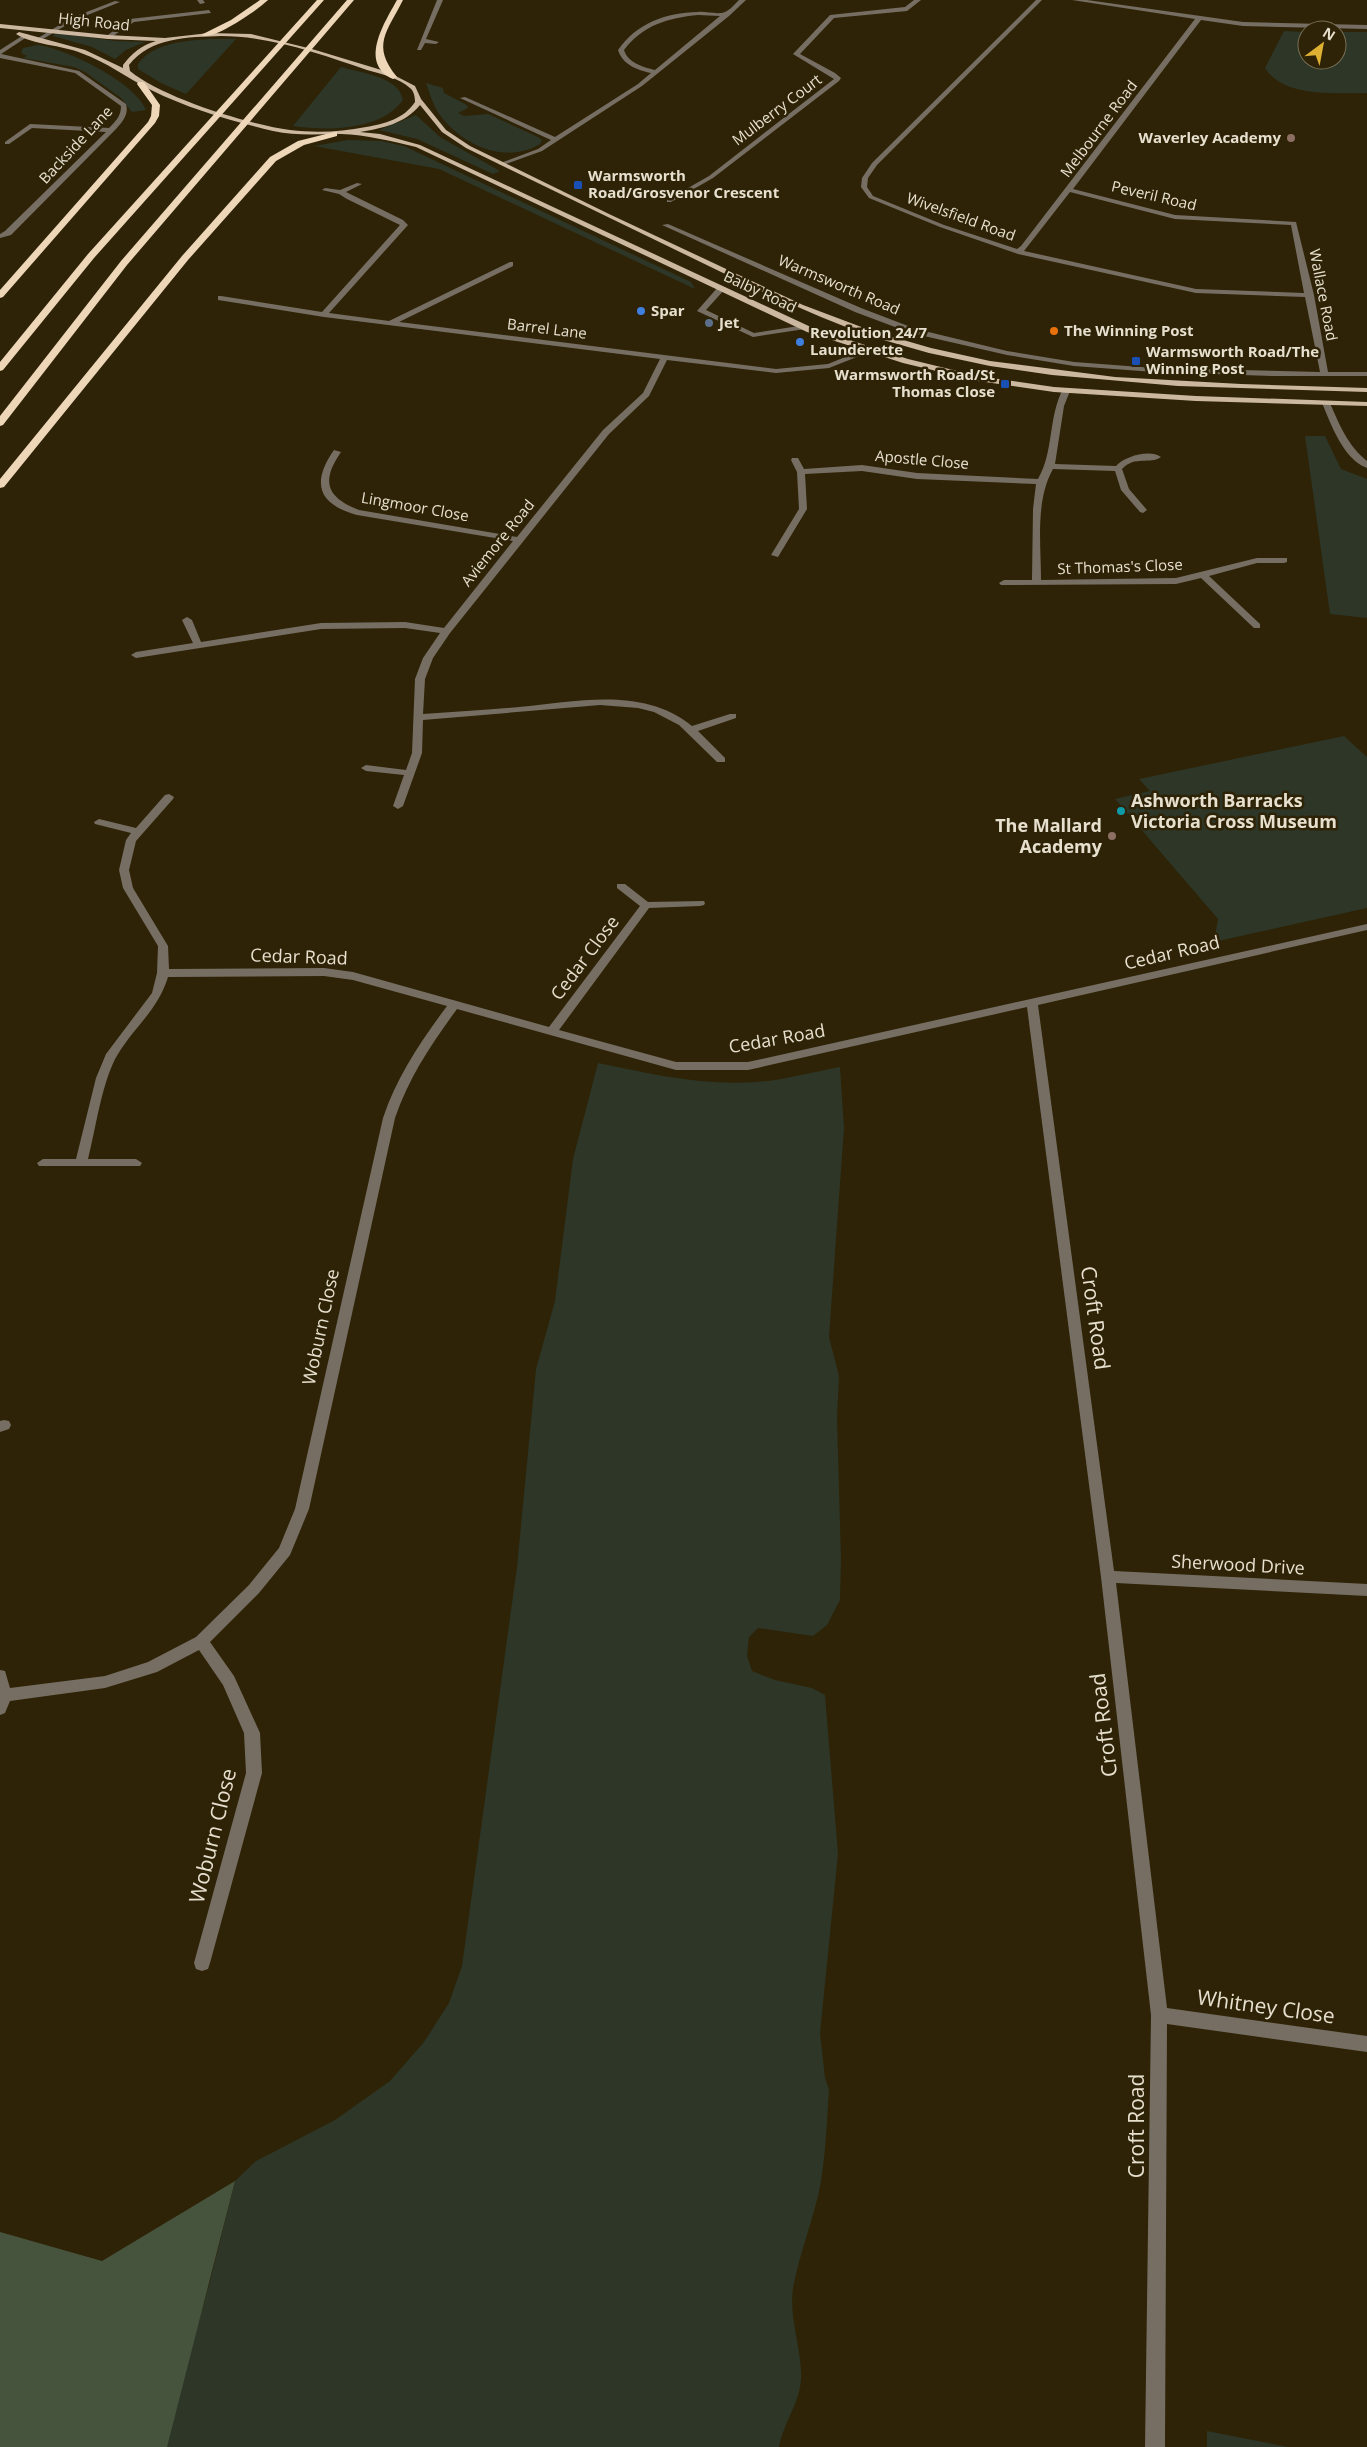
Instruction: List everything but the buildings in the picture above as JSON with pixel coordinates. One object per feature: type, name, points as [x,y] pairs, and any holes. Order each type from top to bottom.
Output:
[{"type":"highway","points":[[205,35],[234,22],[265,0]]},
{"type":"highway","points":[[0,368],[91,256],[321,0]]},
{"type":"highway","points":[[0,423],[124,262],[351,0]]},
{"type":"highway","points":[[392,77],[379,62],[378,48],[400,0]]},
{"type":"highway","points":[[0,295],[151,123],[155,116],[156,105],[141,84]]},
{"type":"highway","points":[[0,485],[71,400],[113,344],[190,252],[273,159],[296,146],[334,134]]},
{"type":"main road","name":"High Road","points":[[0,26],[108,37],[160,39],[185,37]]},
{"type":"main road","name":"High Road","points":[[0,31],[41,38],[83,51],[127,72],[141,84],[186,102],[276,129],[304,133],[344,133]]},
{"type":"main road","name":"Balby Road","points":[[185,37],[237,35],[265,39],[392,77],[412,87],[418,99],[444,132],[468,147],[807,310],[869,333],[922,348],[1038,372],[1105,379],[1367,390]]},
{"type":"main road","points":[[127,72],[126,65],[130,58],[138,52],[159,43],[185,37]]},
{"type":"main road","points":[[344,133],[377,127],[396,120],[411,112],[418,99]]},
{"type":"main road","name":"Balby Road","points":[[344,133],[380,136],[418,146],[804,327],[868,351],[961,375],[1066,391],[1367,404]]},
{"type":"street","points":[[419,49],[440,0]]},
{"type":"street","points":[[501,164],[540,150],[640,85],[744,0]]},
{"type":"street","name":"Mulberry Court","points":[[669,201],[711,177],[837,80],[838,78],[833,74],[796,54],[832,16],[901,10],[906,9],[918,0]]},
{"type":"street","name":"Wivelsfield Road","points":[[1039,0],[874,164],[865,178],[864,187],[871,197],[889,206],[1018,252],[1196,291],[1310,296]]},
{"type":"street","points":[[1075,0],[1266,26],[1367,26]]},
{"type":"street","points":[[41,38],[73,19],[117,2]]},
{"type":"street","points":[[108,37],[132,20],[209,12]]},
{"type":"street","points":[[656,72],[638,68],[623,56],[621,50],[626,42],[637,32],[649,25],[677,16],[695,13],[726,14]]},
{"type":"street","name":"Melbourne Road","points":[[1018,252],[1024,248],[1069,190],[1199,18]]},
{"type":"street","points":[[0,55],[27,35]]},
{"type":"street","points":[[422,41],[436,42]]},
{"type":"street","name":"Backside Lane","points":[[0,55],[66,68],[84,76],[124,106],[123,117],[112,130],[8,232],[0,236]]},
{"type":"street","points":[[463,98],[556,140]]},
{"type":"street","points":[[468,112],[483,107]]},
{"type":"street","points":[[7,142],[30,126],[112,130]]},
{"type":"street","points":[[341,192],[359,184]]},
{"type":"street","points":[[324,315],[404,225],[401,220],[349,198],[341,192],[325,190]]},
{"type":"street","name":"Peveril Road","points":[[1069,190],[1175,218],[1294,223]]},
{"type":"street","name":"Wallace Road","points":[[1294,223],[1324,372]]},
{"type":"street","name":"Warmsworth Road","points":[[666,225],[858,310],[914,331],[954,342],[1007,353],[1109,367],[1273,374],[1324,372],[1367,374]]},
{"type":"street","points":[[391,323],[510,264]]},
{"type":"street","points":[[721,289],[701,311],[754,335],[804,327]]},
{"type":"street","name":"Barrel Lane","points":[[221,298],[324,315],[776,371],[803,370],[828,366],[868,351]]},
{"type":"street","name":"Aviemore Road","points":[[398,806],[417,753],[420,679],[428,658],[446,631],[606,432],[646,394],[665,357]]},
{"type":"street","name":"St Thomas's Close","points":[[1036,583],[1037,509],[1042,482],[1050,466],[1060,406],[1066,391]]},
{"type":"street","points":[[1326,403],[1341,435],[1350,449],[1367,465]]},
{"type":"street","name":"Lingmoor Close","points":[[337,452],[323,476],[328,495],[343,507],[357,512],[520,540]]},
{"type":"street","points":[[1118,469],[1123,462],[1131,459],[1157,457]]},
{"type":"street","points":[[775,556],[803,509],[801,472],[795,460]]},
{"type":"street","points":[[1050,466],[1118,469]]},
{"type":"street","name":"Apostle Close","points":[[801,472],[862,468],[917,476],[1042,482]]},
{"type":"street","points":[[1118,469],[1125,490],[1143,510]]},
{"type":"street","name":"St Thomas's Close","points":[[1004,583],[1152,582],[1204,576],[1245,562],[1284,560]]},
{"type":"street","name":"St Thomas's Close","points":[[1204,576],[1257,626]]},
{"type":"street","points":[[187,620],[198,645]]},
{"type":"street","points":[[136,655],[322,626],[406,625],[446,631]]},
{"type":"street","points":[[418,717],[496,712],[592,701],[638,706],[677,719],[721,760]]},
{"type":"street","points":[[690,730],[733,716]]},
{"type":"street","points":[[366,768],[410,773]]},
{"type":"street","points":[[81,1163],[102,1078],[112,1054],[157,994],[163,973],[163,946],[128,888],[124,870],[131,840],[170,797]]},
{"type":"street","points":[[99,822],[139,832]]},
{"type":"street","points":[[621,886],[646,905],[700,902]]},
{"type":"street","name":"Cedar Close","points":[[551,1032],[646,905]]},
{"type":"street","name":"Cedar Road","points":[[163,973],[324,972],[353,976],[676,1066],[748,1066],[1367,928]]},
{"type":"street","name":"Croft Road","points":[[1032,1003],[1108,1578],[1159,2015],[1155,2447]]},
{"type":"street","name":"Woburn Close","points":[[0,1676],[2,1702],[105,1682],[152,1667],[201,1641],[254,1589],[285,1551],[302,1510],[360,1243],[397,1094],[422,1048],[454,1005]]},
{"type":"street","points":[[42,1163],[136,1163]]},
{"type":"street","name":"Sherwood Drive","points":[[1108,1578],[1367,1590]]},
{"type":"street","name":"Woburn Close","points":[[201,1641],[229,1681],[252,1733],[254,1773],[202,1963]]},
{"type":"street","name":"Whitney Close","points":[[1159,2015],[1367,2044]]},
{"type":"green space","points":[[1284,31],[1297,32],[1297,70],[1347,70],[1347,32],[1367,32],[1367,93],[1326,93],[1297,89],[1284,85],[1273,78],[1265,68]]},
{"type":"green space","points":[[56,33],[116,41],[145,42],[126,50],[115,59],[92,47],[53,36]]},
{"type":"green space","points":[[236,39],[186,94],[161,83],[138,69],[138,64],[144,57],[160,47],[179,42]]},
{"type":"green space","points":[[38,45],[66,53],[99,68],[129,89],[146,110],[132,112],[121,98],[85,72],[74,67],[23,58],[27,56],[21,53],[23,48]]},
{"type":"green space","points":[[341,67],[387,81],[400,92],[403,100],[381,118],[367,123],[337,128],[293,126]]},
{"type":"green space","points":[[426,83],[443,88],[444,93],[467,105],[468,108],[458,113],[464,116],[488,114],[538,137],[542,140],[540,144],[527,150],[513,153],[485,149],[472,143],[449,126],[440,115]]},
{"type":"green space","points":[[416,115],[440,137],[500,171],[493,174],[417,139],[379,130]]},
{"type":"green space","points":[[348,140],[381,141],[404,146],[691,282],[695,289],[439,169],[314,146]]},
{"type":"green space","points":[[1305,436],[1325,436],[1341,469],[1367,479],[1367,618],[1330,614]]},
{"type":"green space","points":[[1344,736],[1367,757],[1367,908],[1214,942],[1218,919],[1115,799],[1150,791],[1139,779]]},
{"type":"green space","points":[[598,1063],[697,1081],[737,1083],[778,1080],[840,1067],[844,1128],[829,1337],[839,1376],[837,1418],[841,1559],[840,1600],[827,1625],[813,1636],[758,1628],[749,1637],[747,1656],[752,1671],[775,1680],[812,1688],[825,1695],[838,1854],[820,2033],[825,2078],[829,2089],[824,2158],[821,2181],[796,2274],[792,2298],[801,2371],[801,2381],[796,2401],[781,2437],[779,2447],[164,2447],[210,2281],[235,2181],[256,2161],[335,2120],[390,2081],[424,2042],[449,2003],[462,1966],[517,1567],[536,1369],[555,1301],[573,1159]]},
{"type":"green space","points":[[235,2181],[167,2447],[0,2447],[0,2232],[102,2261]]},
{"type":"green space","points":[[1207,2431],[1288,2447],[1207,2447]]},
{"type":"place","name":"Waverley Academy","points":[[1291,138]]},
{"type":"place","name":"Warmsworth Road/Grosvenor Crescent","points":[[578,185]]},
{"type":"place","name":"Spar","points":[[641,311]]},
{"type":"place","name":"Jet","points":[[709,323]]},
{"type":"place","name":"The Winning Post","points":[[1054,331]]},
{"type":"place","name":"Revolution 24/7 Launderette","points":[[800,342]]},
{"type":"place","name":"Warmsworth Road/The Winning Post","points":[[1136,361]]},
{"type":"place","name":"Warmsworth Road/St Thomas Close","points":[[1005,384]]},
{"type":"place","name":"Ashworth Barracks Victoria Cross Museum","points":[[1121,811]]},
{"type":"place","name":"The Mallard Academy","points":[[1112,836]]}]
